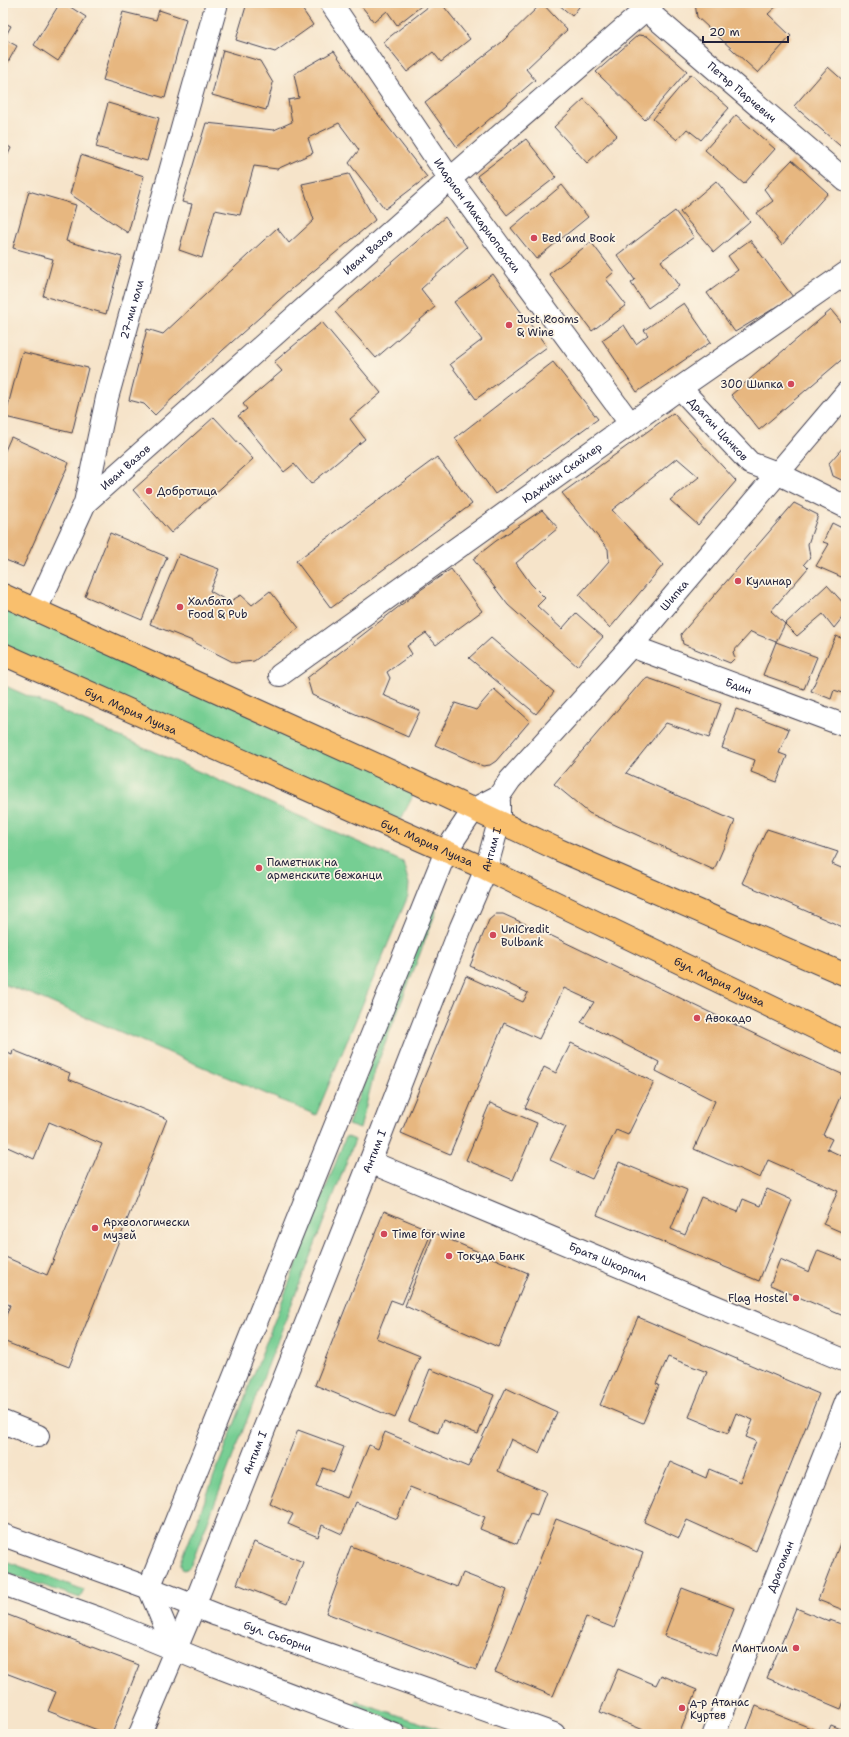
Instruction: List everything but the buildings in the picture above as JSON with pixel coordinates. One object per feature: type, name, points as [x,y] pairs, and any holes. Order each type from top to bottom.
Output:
[{"type":"main road","points":[[3,595],[474,809],[573,857],[846,975]]},
{"type":"main road","name":"бул. Мария Луиза","points":[[3,654],[486,869],[846,1043]]},
{"type":"street","name":"27-ми юли","points":[[36,610],[85,503],[107,398],[217,3]]},
{"type":"street","name":"Иларион Макариополски","points":[[331,3],[450,179],[630,423]]},
{"type":"street","name":"Иван Вазов","points":[[85,503],[645,5]]},
{"type":"street","name":"Петър Парчевич","points":[[645,5],[846,182]]},
{"type":"street","name":"Юджийн Скайлер","points":[[280,675],[630,423],[846,273]]},
{"type":"street","name":"Драган Цанков","points":[[680,388],[750,463],[777,473],[846,507]]},
{"type":"street","name":"Шипка","points":[[499,796],[510,780],[631,646],[846,393]]},
{"type":"street","name":"Бдин","points":[[631,646],[846,726]]},
{"type":"street","points":[[175,1650],[149,1588],[446,851],[474,809],[499,796]]},
{"type":"street","name":"Антим I","points":[[140,1734],[194,1606],[370,1162],[461,927],[486,869],[499,822],[499,796]]},
{"type":"street","name":"Братя Шкорпил","points":[[370,1162],[846,1361]]},
{"type":"street","name":"Драгоман","points":[[714,1734],[846,1400]]},
{"type":"street","points":[[3,1422],[38,1436]]},
{"type":"street","name":"бул. Съборни","points":[[3,1536],[149,1588],[221,1617],[554,1734]]},
{"type":"street","points":[[3,1584],[98,1618],[175,1650],[394,1734]]},
{"type":"green space","points":[[3,598],[419,784],[396,829],[3,655]]},
{"type":"green space","points":[[3,685],[403,862],[409,884],[408,896],[316,1115],[31,994],[3,984]]},
{"type":"green space","points":[[433,907],[435,908],[436,912],[375,1070],[360,1129],[348,1125],[429,910]]},
{"type":"green space","points":[[346,1136],[355,1140],[191,1565],[187,1569],[183,1570],[181,1562]]},
{"type":"green space","points":[[3,1560],[84,1590],[80,1598],[3,1572]]},
{"type":"green space","points":[[356,1701],[454,1734],[431,1734],[354,1706]]},
{"type":"place","name":"Bed and Book","points":[[534,238]]},
{"type":"place","name":"Just Rooms & Wine","points":[[509,325]]},
{"type":"place","name":"300 Шипка","points":[[791,384]]},
{"type":"place","name":"Добротица","points":[[149,491]]},
{"type":"place","name":"Кулинар","points":[[738,581]]},
{"type":"place","name":"Халбата Food & Pub","points":[[180,607]]},
{"type":"place","name":"Паметник на арменските бежанци","points":[[259,868]]},
{"type":"place","name":"UniCredit Bulbank","points":[[493,935]]},
{"type":"place","name":"Авокадо","points":[[697,1018]]},
{"type":"place","name":"Археологически музей","points":[[95,1228]]},
{"type":"place","name":"Time for wine","points":[[384,1234]]},
{"type":"place","name":"Токуда Банк","points":[[449,1256]]},
{"type":"place","name":"Flag Hostel","points":[[796,1298]]},
{"type":"place","name":"Мантиоли","points":[[796,1648]]},
{"type":"place","name":"д-р Атанас Куртев","points":[[682,1708]]}]
